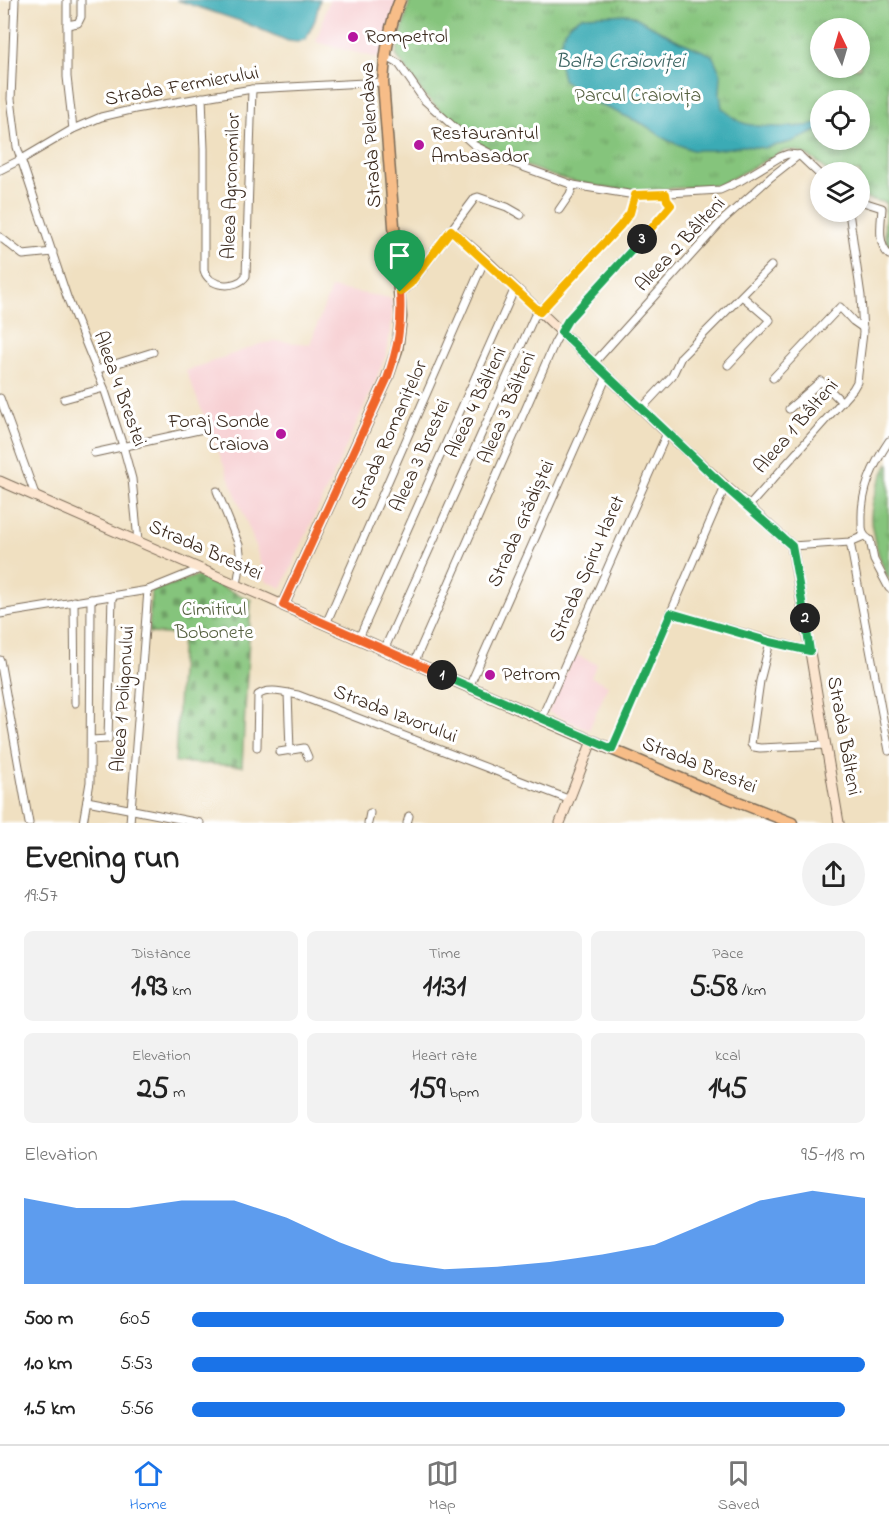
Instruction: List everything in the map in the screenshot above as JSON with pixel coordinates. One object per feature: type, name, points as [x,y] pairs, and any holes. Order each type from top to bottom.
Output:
[{"type":"main road","name":"Strada Pelendava","points":[[283,605],[387,379],[397,350],[401,317],[400,292],[383,82],[390,30],[400,0]]},
{"type":"main road","name":"Strada Brestei","points":[[283,605],[592,741],[777,820],[792,823]]},
{"type":"street","name":"Aleea 4 Brestei","points":[[15,0],[11,99],[14,133],[67,297],[104,388],[123,446],[132,479],[138,541]]},
{"type":"street","points":[[67,0],[68,96],[73,129]]},
{"type":"street","points":[[67,25],[78,23],[81,17],[81,0]]},
{"type":"street","points":[[385,56],[399,64],[424,100],[474,145],[501,159],[573,185],[635,195],[720,190],[788,154],[799,155],[810,165]]},
{"type":"street","name":"Strada Fermierului","points":[[0,170],[73,129],[101,117],[135,109],[252,89],[383,82]]},
{"type":"street","name":"Aleea Agronomilor","points":[[202,97],[204,270],[209,280],[232,284],[243,280],[246,276],[252,89]]},
{"type":"street","name":"Aleea 2 Bâlteni","points":[[594,363],[723,220],[799,155]]},
{"type":"street","points":[[559,210],[573,185]]},
{"type":"street","name":"Aleea 3 Bâlteni","points":[[414,663],[561,332],[568,320],[668,210],[671,205],[666,194]]},
{"type":"street","name":"Aleea 4 Bâlteni","points":[[384,650],[534,317],[620,226],[630,213],[635,195]]},
{"type":"street","points":[[400,292],[410,284],[475,198],[507,207],[521,215]]},
{"type":"street","points":[[870,204],[882,208],[881,240],[884,250],[889,255]]},
{"type":"street","name":"Aleea 1 Bâlteni","points":[[749,506],[842,402],[856,382],[863,328],[850,222]]},
{"type":"street","points":[[451,230],[485,259],[725,487],[792,546],[850,542],[864,536]]},
{"type":"street","points":[[0,237],[23,255],[53,252]]},
{"type":"street","name":"Strada Romanițelor","points":[[326,624],[485,259]]},
{"type":"street","points":[[642,408],[672,376],[681,357],[771,266]]},
{"type":"street","name":"Aleea 3 Brestei","points":[[359,638],[515,288]]},
{"type":"street","points":[[728,365],[770,320],[742,296]]},
{"type":"street","points":[[773,378],[840,307],[863,328]]},
{"type":"street","points":[[96,370],[153,352]]},
{"type":"street","name":"Strada Grădiștei","points":[[469,687],[607,376]]},
{"type":"street","points":[[789,409],[821,381],[842,402]]},
{"type":"street","points":[[64,399],[104,388]]},
{"type":"street","points":[[0,398],[36,497]]},
{"type":"street","points":[[94,453],[203,429]]},
{"type":"street","name":"Strada Spiru Haret","points":[[541,719],[667,433]]},
{"type":"street","points":[[889,441],[877,460],[862,503],[862,532],[870,540],[874,560],[889,588]]},
{"type":"street","name":"Strada Brestei","points":[[0,481],[283,605]]},
{"type":"street","points":[[612,749],[725,487]]},
{"type":"street","points":[[217,491],[239,545],[241,561],[237,585]]},
{"type":"street","points":[[850,542],[889,751]]},
{"type":"street","name":"Strada Bâlteni","points":[[792,546],[839,823]]},
{"type":"street","points":[[0,614],[148,590],[200,569]]},
{"type":"street","name":"Aleea 1 Poligonului","points":[[130,823],[148,590]]},
{"type":"street","points":[[91,740],[108,739],[112,596]]},
{"type":"street","points":[[83,823],[90,782],[91,599]]},
{"type":"street","points":[[74,601],[75,703]]},
{"type":"street","points":[[671,613],[770,642],[810,651]]},
{"type":"street","points":[[770,642],[760,681],[751,744],[760,748],[825,745]]},
{"type":"street","points":[[0,660],[28,823]]},
{"type":"street","name":"Strada Izvorului","points":[[257,747],[259,693],[271,691],[288,693],[568,799]]},
{"type":"street","points":[[288,693],[290,751]]},
{"type":"street","points":[[560,823],[592,741]]},
{"type":"street","points":[[279,752],[304,748],[308,757]]},
{"type":"street","points":[[87,801],[162,819],[200,823]]},
{"type":"street","points":[[368,823],[370,813]]},
{"type":"shaded area","points":[[329,0],[400,0],[385,60],[316,42]]},
{"type":"shaded area","name":"Foraj Sonde Craiova","points":[[331,288],[391,298],[393,306],[391,329],[386,355],[374,385],[282,588],[266,581],[251,533],[186,371],[260,344],[276,341],[310,344]]},
{"type":"shaded area","points":[[574,654],[597,664],[591,677],[608,685],[589,730],[548,712]]},
{"type":"green space","name":"Parcul Craiovița","points":[[410,0],[889,0],[889,247],[885,231],[886,203],[870,199],[870,162],[817,162],[796,151],[784,151],[719,185],[635,191],[607,188],[553,176],[502,157],[476,143],[425,96],[396,55]]},
{"type":"green space","points":[[889,462],[889,580],[877,548],[871,516],[877,488]]},
{"type":"green space","name":"Cimitirul Bobonete","points":[[197,576],[251,600],[242,766],[175,762],[182,635],[149,633],[151,591]]},
{"type":"water","points":[[177,0],[320,0],[315,20],[306,39],[298,42],[288,41],[243,22]]},
{"type":"water","name":"Balta Craioviței","points":[[630,14],[677,40],[712,55],[721,74],[722,108],[736,120],[769,127],[810,125],[810,134],[791,142],[764,148],[743,146],[692,150],[667,140],[643,124],[583,97],[563,79],[559,62],[562,37],[569,24],[582,16]]},
{"type":"place","name":"Rompetrol","points":[[353,37]]},
{"type":"place","name":"Restaurantul Ambasador","points":[[419,145]]},
{"type":"place","name":"Foraj Sonde Craiova","points":[[281,434]]},
{"type":"place","name":"Petrom","points":[[490,675]]},
{"type":"route","points":[[666,194],[671,205],[668,210],[568,320],[561,332],[725,487],[792,546],[810,651],[770,642],[671,613],[612,749],[283,605],[387,379],[397,350],[401,317],[400,292],[410,284],[451,230],[540,312],[620,226],[630,213],[635,195],[666,194]]}]
